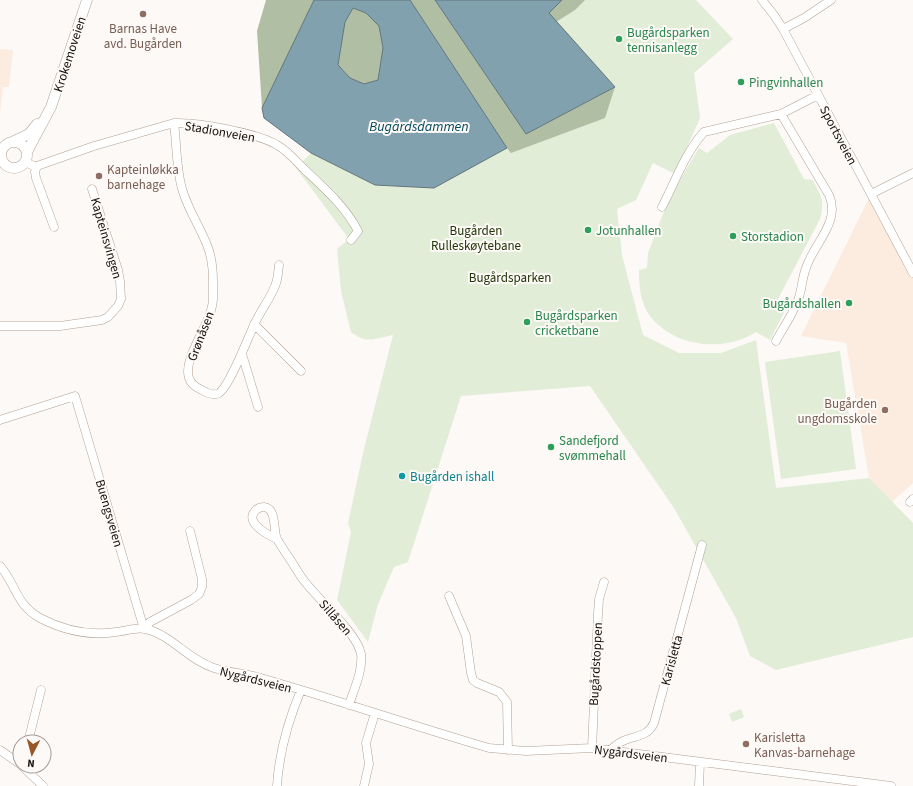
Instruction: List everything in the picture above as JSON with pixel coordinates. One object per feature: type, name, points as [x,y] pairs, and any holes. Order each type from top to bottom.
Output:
[{"type":"main road","name":"Krokemoveien","points":[[26,157],[50,107],[87,0]]},
{"type":"main road","name":"Krokemoveien","points":[[10,167],[3,162],[1,155],[5,145],[29,134],[50,107]]},
{"type":"main road","points":[[0,171],[10,167],[18,167],[26,157],[23,146],[20,143],[12,142]]},
{"type":"street","name":"Sportsveien","points":[[762,0],[783,29],[913,273]]},
{"type":"street","points":[[783,29],[804,18],[830,0]]},
{"type":"street","points":[[662,207],[688,155],[704,132],[781,114],[818,95]]},
{"type":"street","points":[[776,341],[798,301],[806,267],[833,215],[830,195],[781,114]]},
{"type":"street","name":"Stadionveien","points":[[37,166],[94,146],[174,123],[198,124],[250,135],[278,145],[338,202],[354,222],[358,231],[351,240]]},
{"type":"street","name":"Grønåsen","points":[[174,123],[177,144],[178,170],[183,192],[207,246],[213,270],[213,301],[207,323],[189,363],[189,379],[201,390],[212,394],[218,393],[224,388],[242,354],[254,324],[276,285],[279,266]]},
{"type":"street","points":[[26,157],[34,166],[37,166],[35,172],[36,178],[54,227]]},
{"type":"street","points":[[871,194],[913,173]]},
{"type":"street","name":"Kapteinsvingen","points":[[0,326],[60,326],[102,320],[108,317],[118,306],[120,299],[118,270],[92,190]]},
{"type":"street","points":[[254,324],[301,371]]},
{"type":"street","points":[[242,354],[258,407]]},
{"type":"street","name":"Buengsveien","points":[[0,420],[75,396],[144,629]]},
{"type":"street","points":[[144,629],[150,622],[191,600],[199,594],[202,587],[202,579],[190,531]]},
{"type":"street","name":"Sillåsen","points":[[277,539],[302,578],[356,642],[361,655],[360,668],[349,705]]},
{"type":"street","name":"Karisletta","points":[[610,750],[622,742],[645,734],[651,730],[702,545]]},
{"type":"street","name":"Nygårdsveien","points":[[0,566],[22,603],[30,612],[40,618],[69,629],[81,632],[108,633],[132,629],[144,629],[156,632],[202,663],[213,668],[259,677],[489,748],[526,751],[558,748],[592,748],[853,784],[891,786]]},
{"type":"street","name":"Bugårdstoppen","points":[[592,748],[598,614],[604,582]]},
{"type":"street","points":[[449,596],[466,636],[473,680],[499,692],[507,702],[508,750]]},
{"type":"street","points":[[30,734],[41,690]]},
{"type":"street","points":[[278,786],[278,768],[290,718],[300,690]]},
{"type":"street","points":[[364,786],[369,764],[366,743],[375,713]]},
{"type":"street","points":[[0,750],[12,759]]},
{"type":"street","points":[[699,786],[700,762]]},
{"type":"street","points":[[30,774],[43,786]]},
{"type":"shaded area","points":[[0,49],[13,50],[9,87],[3,87],[0,113]]},
{"type":"shaded area","name":"Bugården ungdomsskole","points":[[871,194],[913,273],[913,483],[892,502],[869,478],[846,343],[801,336]]},
{"type":"green space","points":[[266,0],[314,0],[262,108],[257,31]]},
{"type":"green space","name":"Bugårdsdammen","points":[[410,0],[435,0],[526,134],[615,87],[605,118],[511,153]]},
{"type":"green space","points":[[562,0],[585,0],[575,10],[556,22],[549,13]]},
{"type":"green space","name":"Bugårdsparken","points":[[576,0],[696,0],[733,39],[694,73],[700,118],[675,174],[653,163],[636,200],[617,209],[622,255],[643,335],[679,353],[721,353],[756,340],[776,488],[869,478],[913,523],[913,637],[776,670],[750,656],[736,618],[674,508],[590,386],[461,396],[408,562],[394,567],[378,604],[368,642],[337,600],[351,532],[348,523],[364,449],[393,335],[372,340],[362,338],[351,332],[341,291],[337,249],[349,239],[296,168],[311,153],[375,185],[434,188],[507,148],[526,134],[615,87],[556,22]]},
{"type":"green space","points":[[353,8],[366,13],[379,26],[383,48],[378,80],[364,84],[350,78],[338,65],[345,22]]},
{"type":"green space","name":"Storstadion","points":[[774,123],[804,179],[813,180],[822,203],[820,219],[777,301],[787,307],[770,340],[756,332],[743,339],[729,343],[700,344],[672,335],[650,316],[642,300],[639,282],[639,270],[647,268],[648,253],[663,214],[681,178],[699,148],[707,153],[730,135]]},
{"type":"green space","points":[[840,351],[856,469],[781,479],[765,362]]},
{"type":"green space","points":[[741,709],[744,717],[732,722],[729,714]]},
{"type":"water","name":"Bugårdsdammen","points":[[314,0],[410,0],[507,148],[434,188],[375,185],[311,153],[264,118],[262,108]],"holes":[[[353,8],[366,13],[379,26],[383,48],[378,80],[364,84],[350,78],[338,65],[345,22]]]},
{"type":"water","name":"Bugårdsdammen","points":[[435,0],[562,0],[549,13],[615,87],[526,134]]},
{"type":"place","name":"Barnas Have avd. Bugården","points":[[143,14]]},
{"type":"place","name":"Bugårdsparken tennisanlegg","points":[[619,39]]},
{"type":"place","name":"Pingvinhallen","points":[[741,82]]},
{"type":"place","name":"Kapteinløkka barnehage","points":[[99,176]]},
{"type":"place","name":"Jotunhallen","points":[[588,230]]},
{"type":"place","name":"Storstadion","points":[[733,236]]},
{"type":"place","name":"Bugårdshallen","points":[[849,303]]},
{"type":"place","name":"Bugårdsparken cricketbane","points":[[527,322]]},
{"type":"place","name":"Bugården ungdomsskole","points":[[885,410]]},
{"type":"place","name":"Sandefjord svømmehall","points":[[551,447]]},
{"type":"place","name":"Bugården ishall","points":[[402,476]]},
{"type":"place","name":"Karisletta Kanvas-barnehage","points":[[746,744]]},
{"type":"park label","name":"Bugården Rulleskøytebane","points":[[476,238]]}]
